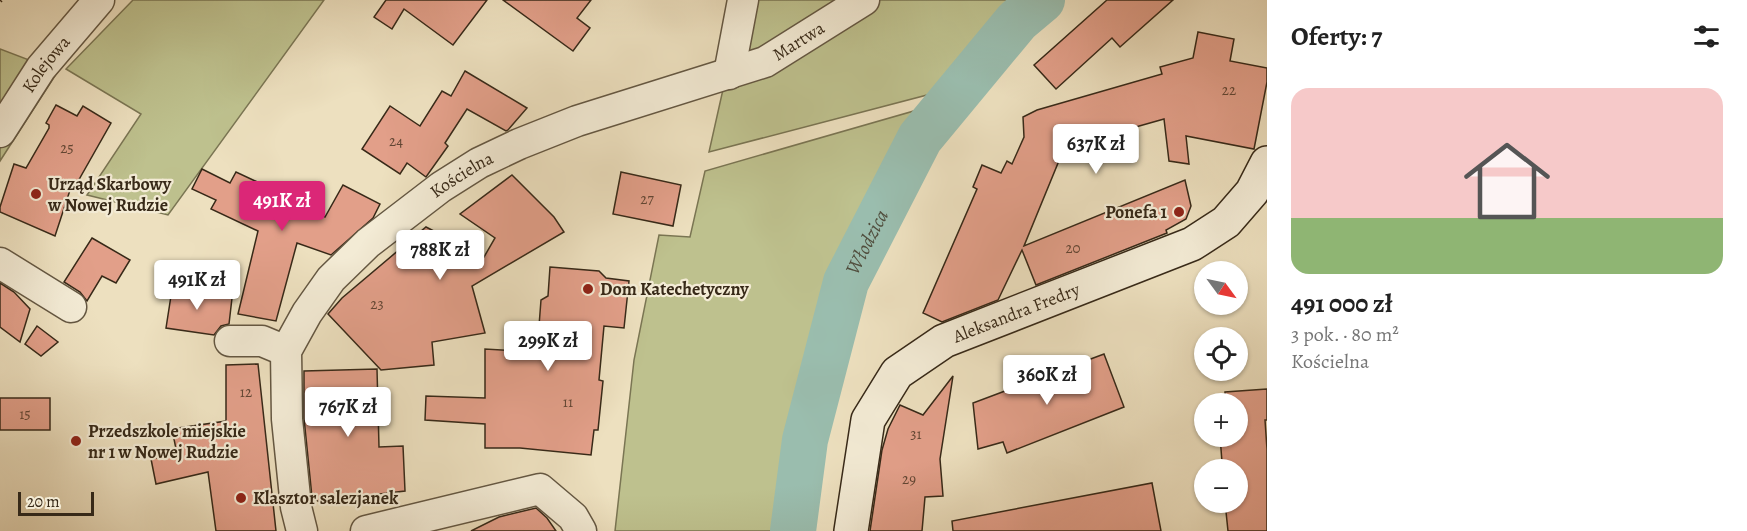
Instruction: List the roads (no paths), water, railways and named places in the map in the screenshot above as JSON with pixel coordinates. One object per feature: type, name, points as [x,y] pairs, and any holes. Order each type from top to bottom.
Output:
[{"type":"street","name":"Kolejowa","points":[[0,132],[41,68],[99,0]]},
{"type":"street","points":[[729,74],[743,0]]},
{"type":"street","name":"Martwa","points":[[729,74],[765,62],[864,0]]},
{"type":"street","name":"Kościelna","points":[[302,531],[296,507],[287,419],[286,351],[307,313],[331,279],[368,243],[441,187],[479,163],[519,144],[577,122],[729,74]]},
{"type":"street","name":"Aleksandra Fredry","points":[[851,531],[868,420],[897,373],[944,341],[1192,244],[1259,198],[1267,163]]},
{"type":"street","points":[[0,263],[71,307]]},
{"type":"street","points":[[230,341],[262,341],[286,351]]},
{"type":"street","points":[[366,531],[540,489],[573,517],[581,531]]},
{"type":"waterway","name":"Włodzica","points":[[793,531],[805,440],[846,282],[920,138],[1017,21],[1042,0]]},
{"type":"place","name":"Urząd Skarbowy w Nowej Rudzie","points":[[36,194]]},
{"type":"place","name":"Ponefa 1","points":[[1179,212]]},
{"type":"place","name":"Dom Katechetyczny","points":[[588,289]]},
{"type":"place","name":"Przedszkole miejskie nr 1 w Nowej Rudzie","points":[[76,441]]},
{"type":"place","name":"Klasztor salezjanek","points":[[241,498]]}]
